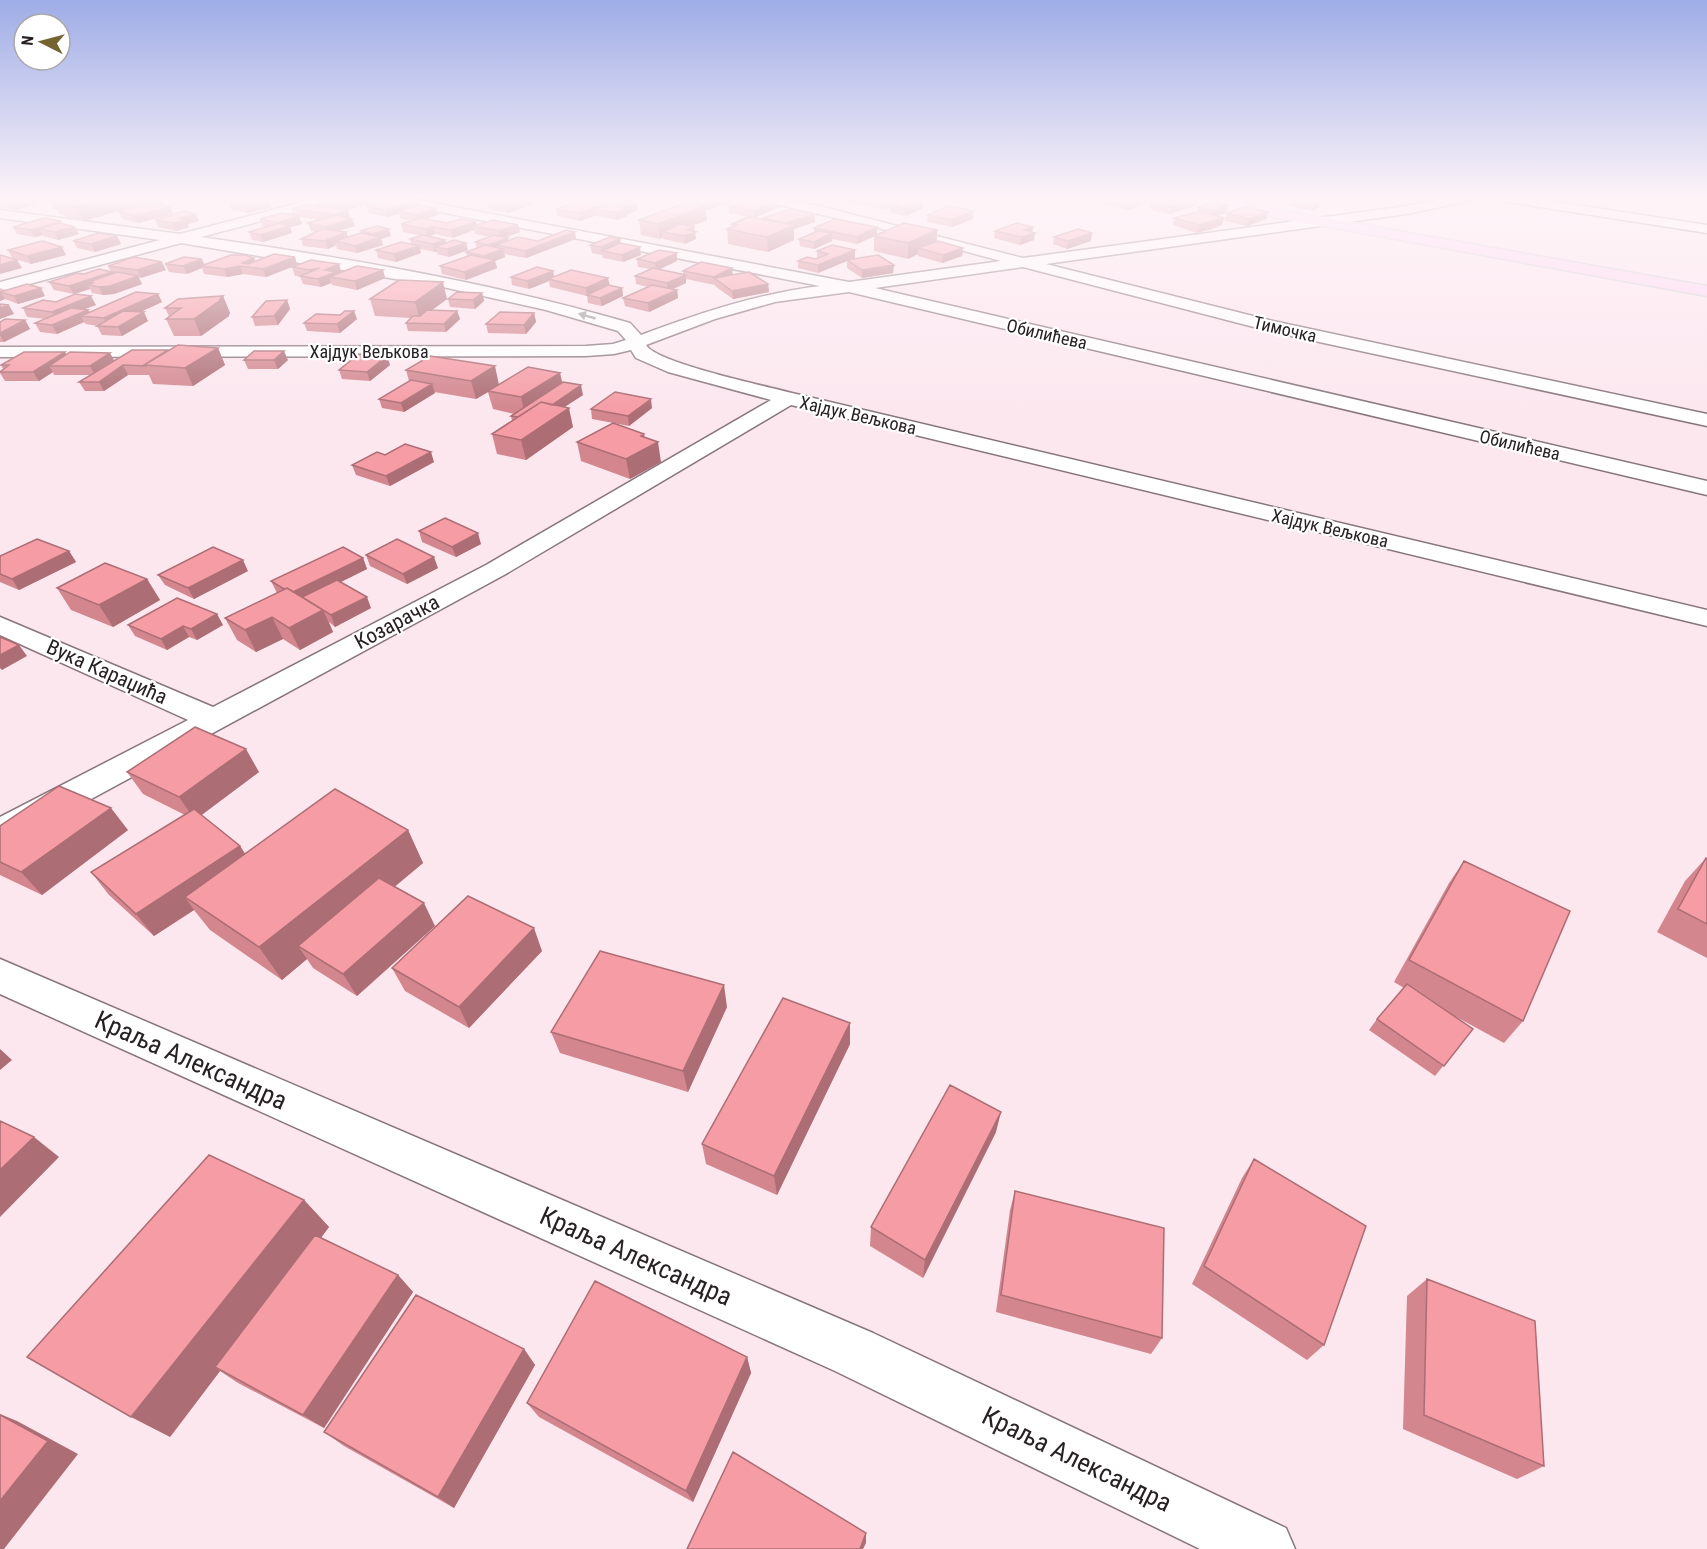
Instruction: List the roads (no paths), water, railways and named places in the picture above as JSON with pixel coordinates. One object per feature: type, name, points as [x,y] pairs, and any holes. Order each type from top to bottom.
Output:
[{"type":"main road","points":[[1586,269],[1707,291]]},
{"type":"street","points":[[0,287],[67,269]]},
{"type":"street","points":[[372,269],[443,281],[532,301],[624,327],[631,333],[635,343],[672,327],[774,297],[977,269]]},
{"type":"street","name":"Обилићева","points":[[758,269],[850,287],[1707,488]]},
{"type":"street","name":"Тимочка","points":[[1046,269],[1211,312],[1707,420]]},
{"type":"street","name":"Хајдук Вељкова","points":[[0,352],[586,351],[614,349],[635,343],[642,354],[659,362],[788,398],[1707,618]]},
{"type":"street","name":"Козарачка","points":[[0,834],[495,570],[788,398]]},
{"type":"street","name":"Вука Караџића","points":[[0,626],[214,719]]},
{"type":"street","name":"Краља Александра","points":[[0,976],[854,1352],[1265,1549]]}]
